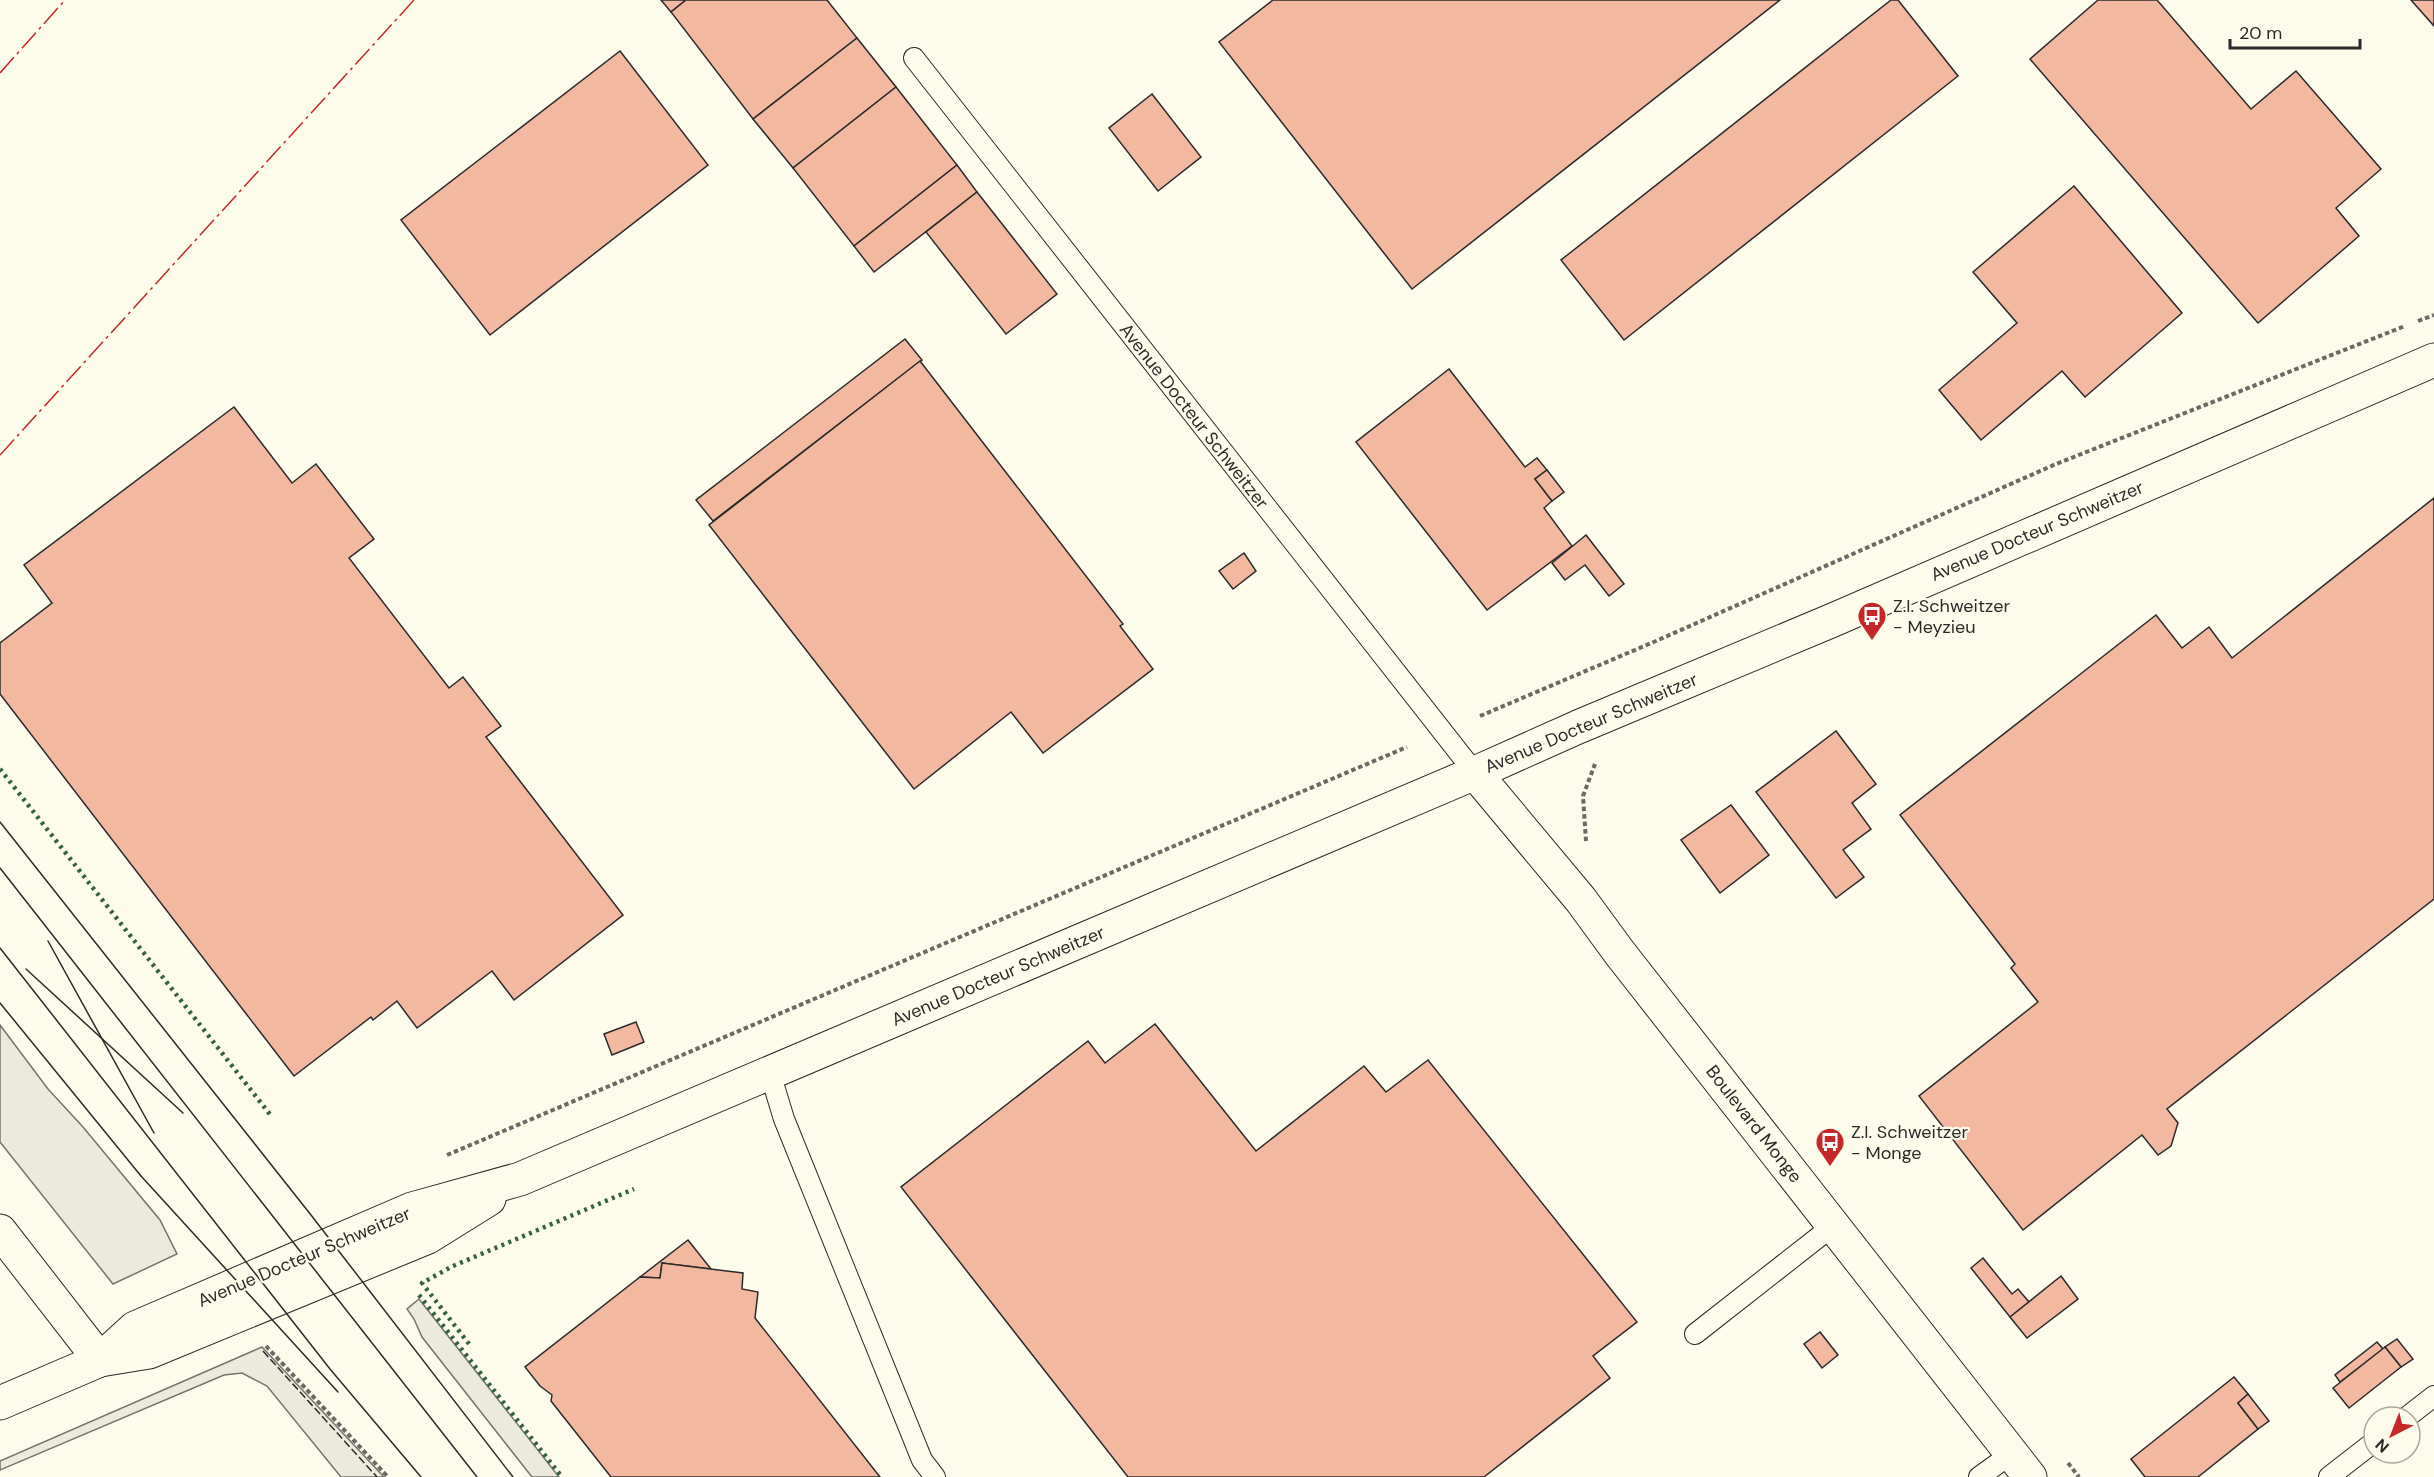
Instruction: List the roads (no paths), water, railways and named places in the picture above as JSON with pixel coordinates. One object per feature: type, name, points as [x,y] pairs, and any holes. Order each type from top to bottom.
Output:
[{"type":"street","name":"Avenue Docteur Schweitzer","points":[[0,1403],[100,1360],[149,1352],[428,1237],[520,1179],[1833,620],[2434,360]]},
{"type":"street","name":"Boulevard Monge","points":[[1475,773],[1581,900],[1619,952],[2020,1465]]},
{"type":"street","points":[[0,1231],[100,1360]]},
{"type":"lane","name":"Avenue Docteur Schweitzer","points":[[914,58],[1475,773]]},
{"type":"lane","points":[[770,1073],[784,1119],[917,1449],[935,1477]]},
{"type":"lane","points":[[1695,1334],[1834,1226]]},
{"type":"lane","points":[[2422,1405],[2434,1396]]},
{"type":"lane","points":[[2329,1477],[2362,1451]]},
{"type":"lane","points":[[1979,1477],[2020,1465]]},
{"type":"tram line","points":[[0,822],[311,1215],[513,1477]]},
{"type":"tram line","points":[[0,868],[477,1477]]},
{"type":"tram line","points":[[48,941],[154,1133]]},
{"type":"tram line","points":[[0,948],[330,1369],[421,1477]]},
{"type":"tram line","points":[[26,969],[183,1113]]},
{"type":"tram line","points":[[0,1003],[141,1176],[338,1392]]},
{"type":"place","name":"Z.I. Schweitzer - Meyzieu","points":[[1872,642]]},
{"type":"place","name":"Z.I. Schweitzer - Monge","points":[[1830,1168]]}]
